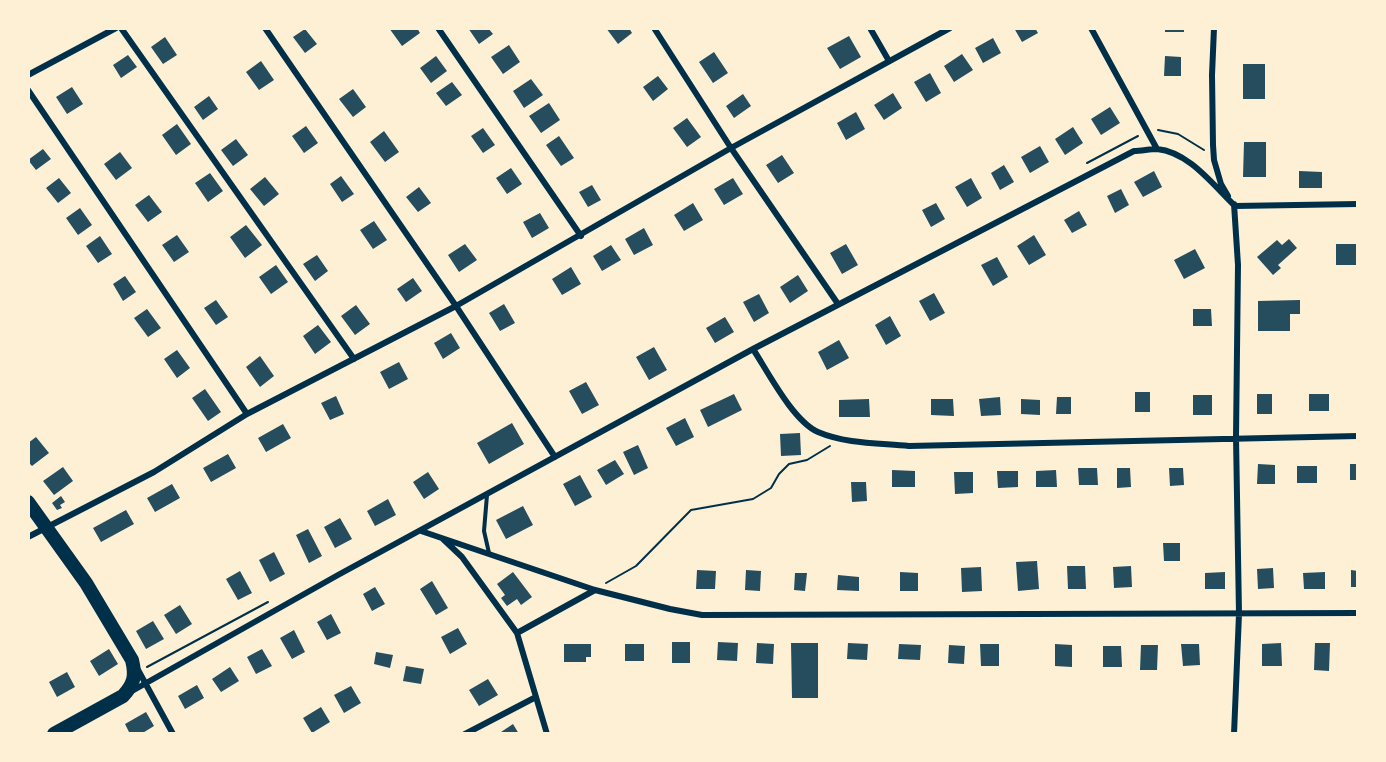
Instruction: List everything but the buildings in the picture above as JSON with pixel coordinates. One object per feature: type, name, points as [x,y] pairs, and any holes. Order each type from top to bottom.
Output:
[{"type":"main road","points":[[28,502],[86,583],[132,660],[135,679],[132,687],[123,696],[54,734]]},
{"type":"street","points":[[28,75],[116,28]]},
{"type":"street","points":[[121,28],[354,358]]},
{"type":"street","points":[[265,28],[456,306],[555,457]]},
{"type":"street","points":[[438,28],[580,236]]},
{"type":"street","points":[[654,28],[731,148],[838,304]]},
{"type":"street","points":[[870,28],[889,61]]},
{"type":"street","points":[[28,537],[154,472],[247,414],[456,306],[731,148],[950,28]]},
{"type":"street","points":[[1091,28],[1157,149]]},
{"type":"street","points":[[1214,28],[1212,75],[1214,160],[1221,184],[1235,206],[1238,264],[1236,437],[1239,614],[1234,734]]},
{"type":"street","points":[[28,90],[247,414]]},
{"type":"street","points":[[123,696],[420,530],[753,349],[1134,151],[1157,149],[1176,154],[1190,163],[1235,206],[1358,204]]},
{"type":"street","points":[[753,349],[785,399],[803,421],[816,431],[840,440],[909,446],[1358,436]]},
{"type":"street","points":[[420,530],[595,590],[702,615],[1358,613]]},
{"type":"street","points":[[441,536],[462,557],[517,633],[547,734]]},
{"type":"street","points":[[517,633],[595,590]]},
{"type":"street","points":[[132,660],[173,734]]},
{"type":"street","points":[[465,734],[536,697]]},
{"type":"lane","points":[[487,494],[484,531],[489,553]]},
{"type":"path","points":[[595,590],[636,566],[691,510],[753,499],[771,488],[779,474],[789,464],[807,460],[840,440]]}]
